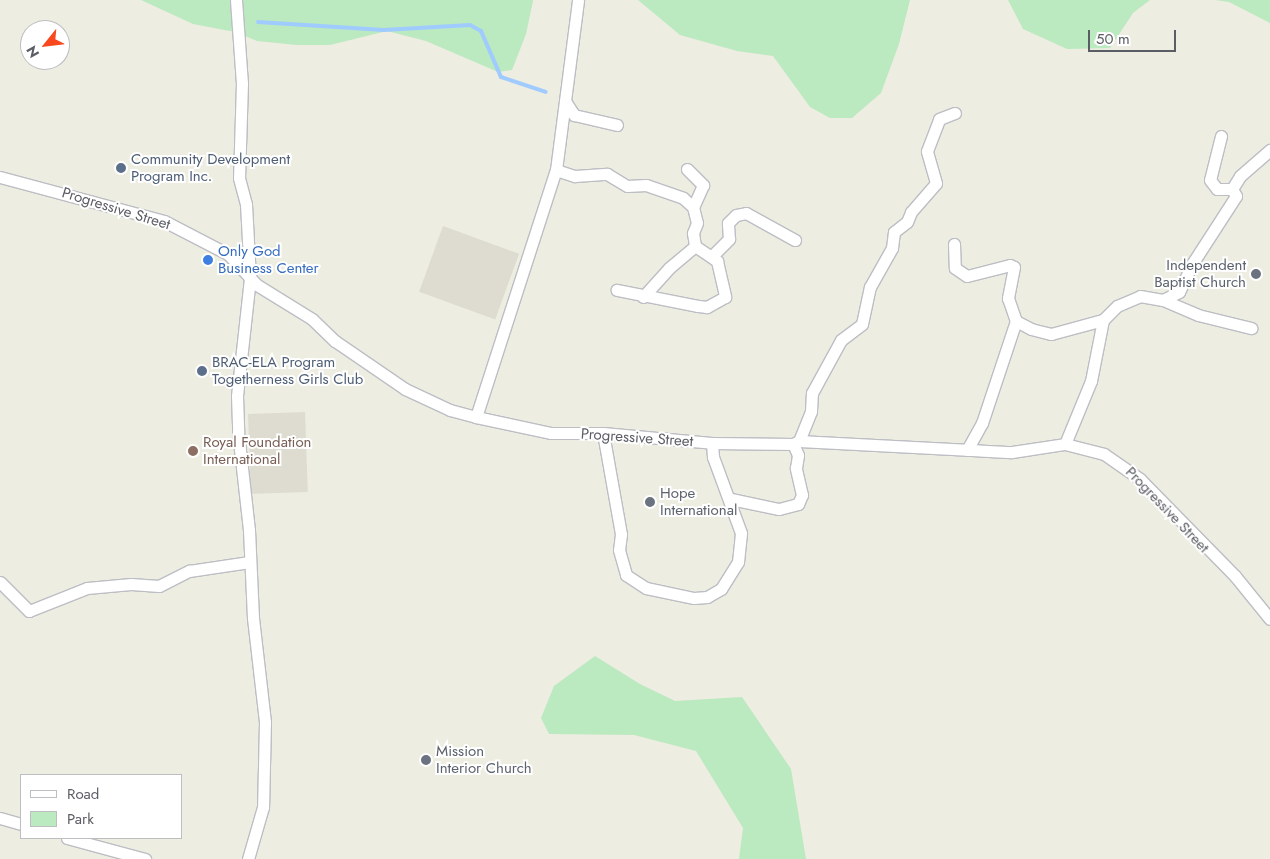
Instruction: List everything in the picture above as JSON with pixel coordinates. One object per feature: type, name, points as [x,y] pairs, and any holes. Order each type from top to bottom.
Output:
[{"type":"street","points":[[236,0],[242,83],[239,178],[246,204],[250,278],[237,396],[265,749],[263,808],[248,859]]},
{"type":"street","points":[[476,417],[556,170],[579,0]]},
{"type":"street","points":[[565,102],[574,114],[617,125]]},
{"type":"street","points":[[730,499],[779,509],[798,504],[802,495],[796,468],[798,455],[796,443],[811,411],[812,393],[841,340],[862,324],[870,287],[892,248],[894,232],[907,222],[911,212],[936,183],[927,151],[939,119],[955,113]]},
{"type":"street","points":[[1221,136],[1210,180],[1216,189],[1232,189]]},
{"type":"street","points":[[1232,189],[1240,176],[1270,150]]},
{"type":"street","points":[[687,169],[703,185],[693,207],[697,223],[693,233],[695,246]]},
{"type":"street","points":[[556,170],[575,176],[607,174],[627,186],[646,185],[666,191],[693,207]]},
{"type":"street","name":"Progressive Street","points":[[0,176],[164,221],[228,254],[250,278],[406,389],[450,410],[476,417],[551,433],[603,433],[712,443],[796,443],[1012,452],[1065,444],[1104,454],[1128,469],[1235,576],[1270,619]]},
{"type":"street","points":[[1163,300],[1179,292],[1192,264],[1236,196],[1232,189]]},
{"type":"street","points":[[713,255],[729,238],[728,223],[746,213],[795,240]]},
{"type":"street","points":[[954,244],[955,268],[967,276],[1014,267],[1008,298],[1016,321],[982,423],[967,450]]},
{"type":"street","points":[[617,290],[643,297],[707,306],[725,297],[713,255],[695,246]]},
{"type":"street","points":[[643,297],[669,268],[695,246]]},
{"type":"street","points":[[1016,321],[1051,334],[1103,320],[1117,306],[1134,298],[1163,300],[1198,315],[1251,328]]},
{"type":"street","points":[[1065,444],[1091,381],[1103,320]]},
{"type":"street","points":[[603,433],[620,534],[619,550],[626,575],[646,588],[694,598],[707,597],[721,589],[738,562],[741,533],[713,457],[712,443]]},
{"type":"street","points":[[0,582],[29,611],[87,588],[131,584],[159,586],[189,571],[249,562]]},
{"type":"street","points":[[0,818],[20,824]]},
{"type":"street","points":[[71,839],[145,859]]},
{"type":"shaded area","points":[[443,226],[519,254],[495,319],[419,292]]},
{"type":"shaded area","points":[[305,412],[308,492],[251,494],[248,414]]},
{"type":"green space","points":[[141,0],[533,1],[526,34],[512,70],[498,72],[426,41],[387,31],[330,45],[297,45],[257,41],[235,32],[193,24]]},
{"type":"green space","points":[[638,0],[910,0],[899,44],[881,93],[852,118],[830,118],[810,107],[773,56],[737,51],[680,35]]},
{"type":"green space","points":[[1008,0],[1150,0],[1133,13],[1110,48],[1067,49],[1023,29]]},
{"type":"green space","points":[[1215,0],[1270,0],[1270,23],[1229,2]]},
{"type":"green space","points":[[595,656],[640,684],[675,701],[742,697],[791,769],[806,859],[739,859],[743,828],[696,751],[634,735],[549,734],[541,718],[554,686]]},
{"type":"waterway","points":[[258,22],[384,30],[470,25],[481,31],[501,77],[546,92]]},
{"type":"place","name":"Community Development Program Inc.","points":[[121,168]]},
{"type":"place","name":"Only God Business Center","points":[[208,260]]},
{"type":"place","name":"Independent Baptist Church","points":[[1256,274]]},
{"type":"place","name":"BRAC-ELA Program Togetherness Girls Club","points":[[202,371]]},
{"type":"place","name":"Royal Foundation International","points":[[193,451]]},
{"type":"place","name":"Hope International","points":[[650,502]]},
{"type":"place","name":"Mission Interior Church","points":[[426,760]]}]
